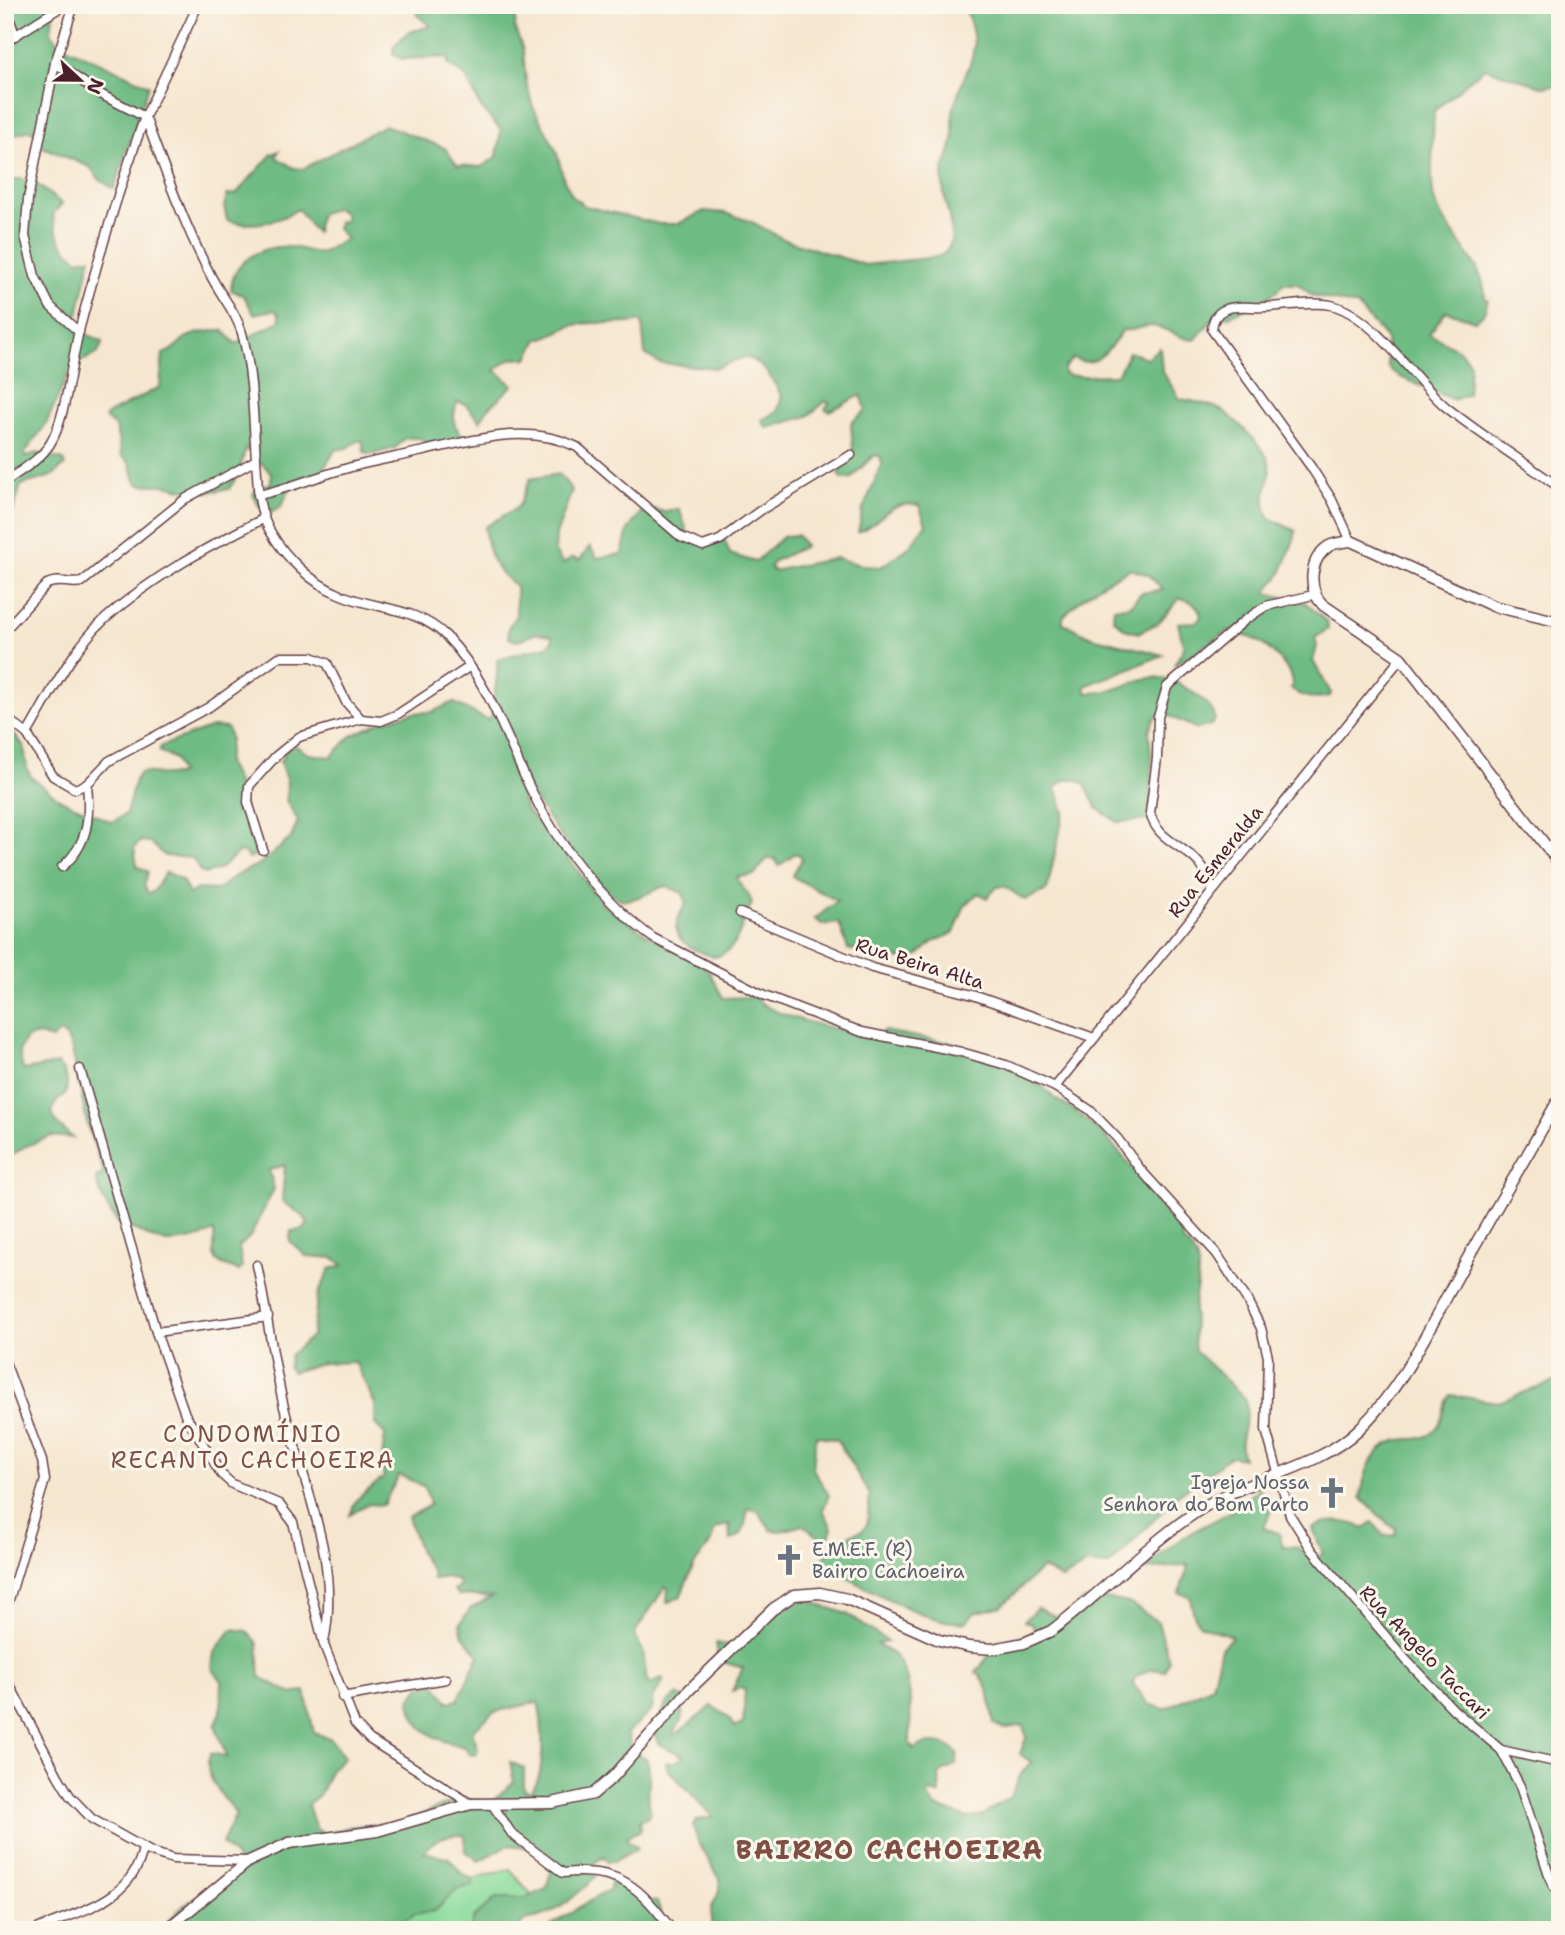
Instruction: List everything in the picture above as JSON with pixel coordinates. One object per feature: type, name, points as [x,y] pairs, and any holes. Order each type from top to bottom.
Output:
[{"type":"street","points":[[5,5],[15,35]]},
{"type":"street","points":[[5,42],[64,5]]},
{"type":"street","points":[[74,5],[55,63],[28,199],[25,236],[34,276],[50,306],[79,331]]},
{"type":"street","points":[[5,482],[38,457],[50,444],[57,426],[79,331],[127,167],[145,117],[198,5]]},
{"type":"street","points":[[27,734],[71,659],[105,619],[218,542],[263,519],[258,495],[249,371],[242,331],[235,314],[212,280],[174,195],[145,117],[102,95],[55,63]]},
{"type":"street","points":[[1351,541],[1332,500],[1311,467],[1212,330],[1212,322],[1223,309],[1231,306],[1264,308],[1329,304],[1351,312],[1447,407],[1560,488]]},
{"type":"street","points":[[258,495],[287,489],[340,470],[473,440],[515,434],[538,435],[559,438],[577,447],[681,537],[703,546],[720,540],[761,510],[851,455]]},
{"type":"street","points":[[5,630],[47,584],[55,580],[82,582],[185,499],[257,460]]},
{"type":"street","name":"Rua Angelo Taccari","points":[[263,519],[282,549],[316,580],[339,594],[405,611],[446,636],[489,696],[551,828],[571,857],[636,926],[670,948],[764,995],[824,1018],[862,1032],[972,1055],[1006,1065],[1055,1087],[1090,1110],[1117,1138],[1140,1169],[1217,1254],[1246,1298],[1261,1328],[1268,1357],[1266,1430],[1290,1515],[1312,1550],[1407,1661],[1454,1710],[1501,1750],[1520,1786],[1552,1884],[1560,1896]]},
{"type":"street","points":[[1560,622],[1493,606],[1351,541],[1329,545],[1318,558],[1311,577],[1313,595],[1323,605],[1401,658],[1560,864]]},
{"type":"street","points":[[1212,889],[1205,867],[1152,824],[1150,813],[1161,700],[1175,678],[1245,620],[1266,606],[1313,595]]},
{"type":"street","points":[[5,717],[27,734],[53,776],[75,789],[87,783],[109,761],[209,707],[270,662],[288,655],[312,657],[327,663],[346,702],[361,719]]},
{"type":"street","name":"Rua Esmeralda","points":[[1055,1087],[1401,658]]},
{"type":"street","points":[[263,850],[248,802],[248,786],[299,737],[361,719],[382,721],[398,715],[470,667]]},
{"type":"street","points":[[62,867],[72,859],[85,837],[89,820],[87,783]]},
{"type":"street","name":"Rua Beira Alta","points":[[740,912],[872,968],[973,995],[1094,1038]]},
{"type":"street","points":[[80,1069],[156,1332],[185,1414],[221,1474],[232,1484],[279,1504],[293,1522],[324,1645],[342,1697],[355,1724],[369,1739],[471,1804]]},
{"type":"street","points":[[166,1930],[248,1861],[289,1843],[377,1831],[471,1804],[552,1803],[593,1794],[614,1776],[689,1690],[773,1609],[794,1595],[820,1592],[847,1599],[939,1640],[969,1647],[993,1649],[1024,1643],[1051,1631],[1198,1510],[1235,1489],[1308,1462],[1338,1446],[1360,1428],[1386,1396],[1416,1350],[1560,1097]]},
{"type":"street","points":[[257,1265],[284,1407],[319,1522],[329,1589],[324,1645]]},
{"type":"street","points":[[156,1332],[268,1317]]},
{"type":"street","points":[[5,1362],[42,1461],[45,1480],[5,1613]]},
{"type":"street","points":[[5,1676],[70,1796],[92,1819],[143,1848],[173,1859],[248,1861]]},
{"type":"street","points":[[342,1697],[446,1679]]},
{"type":"street","points":[[1501,1750],[1560,1763]]},
{"type":"street","points":[[492,1804],[512,1834],[563,1872],[592,1870],[620,1878],[652,1903],[672,1930]]},
{"type":"street","points":[[35,1930],[124,1888],[135,1874],[143,1848]]},
{"type":"green space","points":[[5,5],[54,5],[51,32],[61,45],[149,85],[114,189],[99,179],[90,167],[38,145],[36,135],[30,130],[5,137],[5,34],[8,20]]},
{"type":"green space","points":[[416,5],[520,5],[516,13],[515,28],[523,50],[526,81],[533,107],[556,150],[564,180],[573,197],[585,206],[659,224],[678,224],[704,211],[726,213],[752,222],[783,239],[865,265],[937,257],[946,252],[950,244],[950,223],[943,175],[953,140],[954,107],[974,48],[964,5],[1560,5],[1560,85],[1544,87],[1484,68],[1434,111],[1434,199],[1479,272],[1485,298],[1488,300],[1484,313],[1475,321],[1446,311],[1429,334],[1459,350],[1470,363],[1468,394],[1454,400],[1400,377],[1388,368],[1386,338],[1357,306],[1313,296],[1298,284],[1282,284],[1273,294],[1229,317],[1216,315],[1195,340],[1157,327],[1123,330],[1109,349],[1096,359],[1089,362],[1073,358],[1064,368],[1064,374],[1069,375],[1117,375],[1129,352],[1147,358],[1160,348],[1162,371],[1180,399],[1223,411],[1260,447],[1270,465],[1265,499],[1269,518],[1296,531],[1282,571],[1267,593],[1306,603],[1327,622],[1328,629],[1315,638],[1317,646],[1313,661],[1331,693],[1330,696],[1315,698],[1291,689],[1292,682],[1286,667],[1273,653],[1252,638],[1230,630],[1174,665],[1184,648],[1178,623],[1196,622],[1201,617],[1197,607],[1180,598],[1158,623],[1138,633],[1125,629],[1113,618],[1114,608],[1131,605],[1141,593],[1163,590],[1149,575],[1130,569],[1094,589],[1063,617],[1063,623],[1092,637],[1163,655],[1085,686],[1087,693],[1103,692],[1140,680],[1164,678],[1178,683],[1202,699],[1211,708],[1215,719],[1211,725],[1197,729],[1163,713],[1155,717],[1149,731],[1152,765],[1149,820],[1117,822],[1097,808],[1084,783],[1076,780],[1062,782],[1056,788],[1064,812],[1047,890],[1025,900],[1004,886],[997,887],[987,898],[978,893],[964,907],[954,933],[933,942],[912,961],[848,949],[839,923],[823,925],[815,919],[837,901],[792,876],[802,859],[799,854],[794,854],[779,866],[775,859],[767,859],[754,875],[737,877],[752,904],[735,942],[724,953],[715,957],[688,946],[678,936],[677,922],[686,902],[683,893],[666,886],[630,900],[613,895],[583,866],[518,774],[512,771],[526,810],[554,840],[604,905],[648,935],[693,957],[710,973],[723,998],[756,997],[773,1010],[860,1035],[884,1031],[956,1044],[953,1046],[954,1050],[1003,1064],[1041,1085],[1103,1134],[1153,1191],[1167,1216],[1182,1230],[1182,1241],[1196,1257],[1198,1275],[1194,1303],[1195,1351],[1245,1398],[1247,1413],[1241,1442],[1243,1458],[1231,1456],[1179,1494],[1109,1566],[1088,1564],[1062,1579],[1042,1568],[1002,1606],[974,1613],[966,1622],[950,1622],[932,1618],[892,1601],[819,1563],[842,1538],[863,1530],[867,1524],[870,1495],[837,1440],[816,1435],[813,1469],[829,1495],[823,1510],[832,1528],[828,1539],[821,1539],[803,1525],[781,1531],[771,1530],[758,1511],[747,1508],[743,1532],[730,1540],[729,1524],[715,1529],[710,1544],[694,1565],[680,1597],[667,1603],[668,1588],[665,1587],[636,1631],[635,1636],[643,1651],[647,1682],[652,1684],[662,1678],[664,1680],[654,1696],[652,1710],[627,1733],[633,1752],[646,1758],[651,1812],[647,1818],[640,1820],[641,1830],[627,1836],[628,1841],[638,1848],[615,1861],[607,1861],[604,1856],[592,1865],[600,1872],[566,1903],[547,1914],[525,1920],[517,1930],[470,1930],[474,1918],[496,1898],[525,1898],[546,1889],[552,1868],[535,1848],[508,1845],[479,1861],[465,1851],[465,1835],[458,1835],[437,1840],[424,1852],[449,1858],[462,1874],[472,1879],[473,1886],[457,1889],[435,1911],[415,1914],[403,1921],[377,1924],[368,1930],[161,1930],[184,1904],[209,1893],[237,1866],[237,1859],[222,1843],[236,1814],[214,1785],[208,1769],[211,1753],[227,1757],[215,1726],[221,1712],[222,1681],[212,1668],[214,1653],[232,1629],[247,1631],[258,1644],[260,1677],[292,1694],[305,1691],[314,1733],[330,1738],[344,1757],[331,1769],[319,1796],[308,1805],[316,1829],[326,1834],[349,1827],[402,1823],[458,1799],[493,1801],[514,1782],[510,1762],[524,1768],[524,1790],[530,1792],[539,1775],[541,1763],[540,1711],[538,1702],[494,1712],[472,1731],[478,1750],[476,1755],[469,1754],[465,1747],[436,1738],[416,1720],[410,1700],[421,1686],[435,1683],[448,1702],[458,1700],[479,1655],[463,1636],[460,1624],[470,1609],[492,1597],[458,1595],[454,1590],[460,1585],[458,1581],[447,1577],[433,1579],[432,1571],[421,1555],[408,1517],[430,1505],[425,1487],[399,1475],[383,1505],[367,1504],[350,1515],[356,1500],[384,1477],[381,1467],[385,1434],[375,1424],[375,1404],[355,1362],[323,1363],[292,1372],[288,1368],[290,1355],[312,1336],[318,1294],[330,1269],[343,1265],[334,1258],[306,1256],[290,1241],[291,1231],[303,1230],[308,1224],[304,1217],[282,1201],[285,1165],[269,1170],[274,1189],[250,1237],[239,1247],[242,1267],[239,1271],[221,1264],[214,1257],[214,1231],[193,1239],[168,1242],[123,1228],[114,1218],[100,1191],[96,1177],[104,1173],[88,1128],[72,1049],[66,1036],[60,1033],[52,1039],[39,1035],[26,1038],[19,1051],[23,1070],[57,1064],[63,1070],[67,1080],[66,1093],[56,1102],[52,1113],[57,1124],[73,1138],[51,1136],[24,1147],[11,1156],[5,1155],[5,724],[24,746],[27,769],[32,778],[61,800],[112,822],[126,814],[135,780],[140,773],[170,776],[180,774],[175,759],[159,751],[161,746],[212,727],[227,728],[230,738],[227,762],[237,783],[256,855],[248,859],[245,853],[239,852],[220,869],[205,874],[199,870],[193,858],[165,856],[150,842],[141,841],[134,848],[137,866],[148,872],[144,886],[148,893],[153,892],[166,872],[182,880],[189,894],[197,889],[217,890],[235,876],[263,862],[291,838],[298,821],[286,800],[287,783],[280,761],[289,747],[296,746],[309,754],[331,757],[351,736],[382,721],[412,713],[432,712],[453,702],[487,720],[492,715],[497,659],[548,646],[553,639],[551,635],[537,633],[516,641],[509,638],[508,628],[516,615],[516,586],[502,575],[493,561],[485,527],[519,506],[530,479],[559,474],[572,490],[556,535],[555,552],[563,564],[572,558],[580,560],[590,546],[597,558],[622,554],[628,530],[645,507],[665,512],[679,509],[688,533],[696,544],[724,539],[730,554],[755,562],[784,536],[797,535],[805,546],[774,561],[770,567],[773,571],[836,558],[864,566],[881,567],[909,547],[926,524],[919,505],[908,504],[892,509],[858,532],[863,509],[882,464],[880,456],[874,455],[850,479],[843,479],[838,473],[853,451],[851,423],[866,410],[861,395],[830,411],[825,409],[829,403],[826,401],[808,416],[767,428],[762,420],[777,411],[782,397],[762,367],[744,357],[716,368],[659,363],[645,354],[642,321],[575,325],[538,339],[528,358],[510,359],[495,370],[513,385],[487,410],[480,421],[465,404],[457,402],[454,420],[462,435],[458,441],[431,446],[419,438],[405,438],[395,448],[370,455],[364,452],[363,441],[358,441],[347,448],[335,450],[320,472],[310,478],[295,480],[280,508],[270,512],[259,506],[253,495],[256,489],[271,483],[271,473],[246,447],[238,475],[229,489],[198,493],[165,485],[140,485],[135,481],[130,463],[121,455],[116,428],[105,418],[108,414],[160,387],[163,354],[184,339],[203,332],[223,330],[236,344],[280,321],[279,314],[274,310],[254,314],[244,296],[231,290],[237,271],[250,257],[278,247],[321,253],[346,239],[337,228],[339,222],[345,221],[345,214],[337,208],[320,214],[316,233],[298,209],[263,223],[245,224],[227,220],[224,206],[227,195],[236,194],[272,154],[279,151],[276,157],[294,168],[303,169],[385,125],[445,148],[457,165],[481,167],[497,157],[501,130],[481,108],[466,77],[448,64],[448,57],[402,59],[393,54],[394,46],[407,33],[430,26],[417,15]]},
{"type":"green space","points":[[21,179],[35,183],[62,204],[53,214],[60,240],[79,260],[91,257],[76,323],[84,333],[103,342],[97,354],[79,362],[69,372],[46,424],[24,454],[25,457],[37,453],[64,460],[65,465],[52,476],[21,485],[12,516],[5,520],[5,180]]},
{"type":"green space","points":[[1553,1382],[1560,1382],[1560,1930],[713,1930],[711,1909],[720,1890],[720,1879],[699,1844],[693,1826],[696,1820],[713,1817],[667,1768],[666,1763],[676,1762],[684,1756],[659,1744],[655,1735],[665,1705],[677,1695],[683,1697],[682,1720],[673,1733],[674,1736],[712,1706],[728,1717],[735,1727],[743,1724],[745,1690],[740,1688],[732,1691],[743,1668],[719,1661],[716,1643],[740,1647],[779,1611],[804,1599],[847,1614],[888,1642],[877,1644],[895,1656],[906,1676],[911,1710],[910,1745],[914,1749],[937,1743],[958,1753],[956,1764],[939,1774],[940,1795],[930,1792],[928,1797],[934,1806],[968,1818],[983,1815],[1011,1796],[1021,1774],[1031,1762],[1020,1754],[1026,1738],[1023,1725],[1004,1729],[994,1724],[988,1689],[976,1673],[995,1647],[1035,1632],[1033,1625],[1024,1621],[1037,1608],[1059,1618],[1085,1600],[1101,1598],[1129,1603],[1158,1622],[1169,1661],[1165,1671],[1151,1669],[1135,1677],[1133,1684],[1149,1704],[1164,1709],[1212,1686],[1221,1648],[1232,1637],[1199,1624],[1190,1596],[1179,1593],[1189,1565],[1145,1570],[1165,1550],[1244,1503],[1258,1488],[1273,1508],[1263,1528],[1279,1533],[1283,1546],[1296,1547],[1312,1558],[1323,1554],[1313,1529],[1324,1523],[1345,1522],[1363,1529],[1373,1522],[1384,1536],[1395,1535],[1396,1528],[1388,1524],[1361,1498],[1366,1472],[1374,1457],[1386,1445],[1432,1433],[1439,1425],[1451,1395],[1498,1402]]},
{"type":"green space","points":[[510,1869],[531,1894],[483,1930],[370,1930],[391,1916],[479,1877]]},
{"type":"green space","points":[[611,1880],[616,1880],[644,1900],[657,1902],[661,1913],[659,1926],[662,1930],[547,1930],[566,1915],[610,1889]]},
{"type":"place","name":"Igreja Nossa Senhora do Bom Parto","points":[[1332,1493]]},
{"type":"place","name":"E.M.E.F. (R) Bairro Cachoeira","points":[[789,1560]]},
{"type":"district","name":"CONDOMÍNIO RECANTO CACHOEIRA","points":[[253,1447]]},
{"type":"district","name":"BAIRRO CACHOEIRA","points":[[890,1850]]}]
